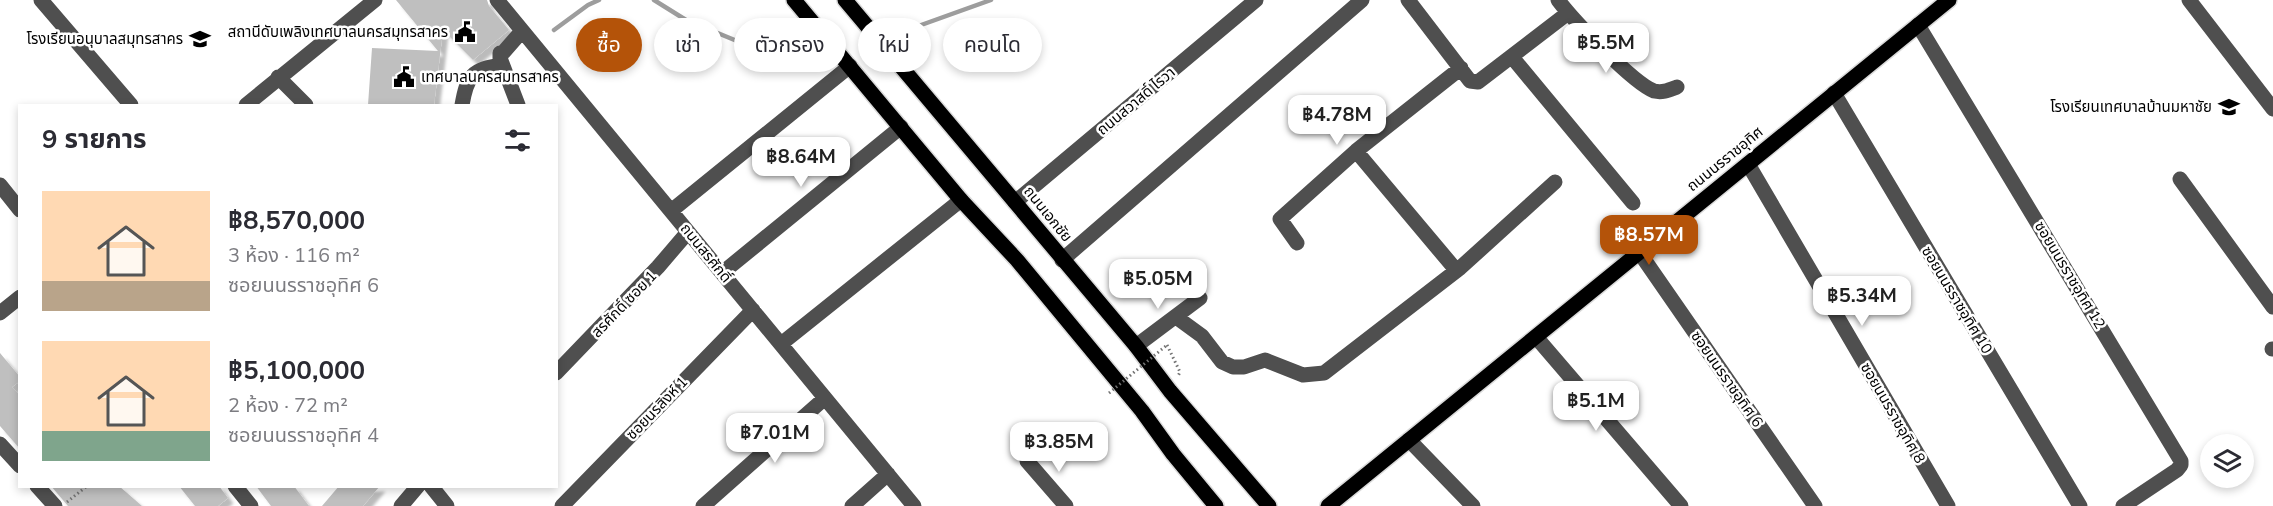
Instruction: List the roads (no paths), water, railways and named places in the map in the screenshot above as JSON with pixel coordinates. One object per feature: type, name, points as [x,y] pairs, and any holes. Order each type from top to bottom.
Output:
[{"type":"main road","points":[[794,0],[961,200],[1017,260],[1142,411],[1173,454],[1216,506]]},
{"type":"main road","name":"ถนนเอกชัย","points":[[845,0],[1136,346],[1170,391],[1269,506]]},
{"type":"main road","name":"ถนนนรราชอุทิศ","points":[[1328,506],[1949,0]]},
{"type":"street","points":[[41,0],[130,104]]},
{"type":"street","points":[[247,104],[375,0]]},
{"type":"street","name":"ถนนสรศักดิ์","points":[[497,0],[914,506]]},
{"type":"street","name":"ถนนสวาสดิ์ ไรวา","points":[[1016,202],[1256,0]]},
{"type":"street","points":[[1062,260],[1362,0]]},
{"type":"street","points":[[1408,0],[1470,81],[1478,82],[1568,13]]},
{"type":"street","points":[[1558,0],[1568,13],[1646,87],[1656,92],[1665,92],[1677,87]]},
{"type":"street","points":[[2189,0],[2273,109]]},
{"type":"street","name":"ซอยนนรราชอุทิศ 12","points":[[1918,25],[2181,461],[2177,470],[2123,506]]},
{"type":"street","points":[[518,104],[502,65],[500,53],[501,55],[522,31]]},
{"type":"street","points":[[1512,57],[1633,203]]},
{"type":"street","points":[[462,104],[468,81],[480,70],[502,65]]},
{"type":"street","points":[[671,211],[850,66]]},
{"type":"street","points":[[1297,243],[1280,219],[1356,151],[1461,68]]},
{"type":"street","points":[[278,77],[305,104]]},
{"type":"street","name":"ซอยนนรราชอุทิศ 10","points":[[1834,93],[2080,506]]},
{"type":"street","points":[[722,273],[901,128]]},
{"type":"street","points":[[1356,151],[1456,270]]},
{"type":"street","name":"ซอยนนรราชอุทิศ 8","points":[[1748,164],[1948,506]]},
{"type":"street","points":[[2180,179],[2273,307]]},
{"type":"street","points":[[1176,317],[1202,336],[1222,362],[1233,367],[1244,367],[1264,360],[1303,375],[1324,374],[1456,270],[1555,182]]},
{"type":"street","points":[[0,185],[18,208]]},
{"type":"street","points":[[780,344],[961,200]]},
{"type":"street","name":"สรศักดิ์ ซอย 1","points":[[558,371],[658,267],[688,232]]},
{"type":"street","name":"ซอยนนรราชอุทิศ 6","points":[[1639,252],[1815,506]]},
{"type":"street","points":[[1136,346],[1200,298]]},
{"type":"street","points":[[0,313],[18,299]]},
{"type":"street","name":"ซอยนรสิงห์ 1","points":[[562,506],[753,310]]},
{"type":"street","points":[[1536,337],[1682,506]]},
{"type":"street","points":[[703,506],[825,398]]},
{"type":"street","points":[[1409,440],[1473,506]]},
{"type":"street","points":[[0,444],[18,464]]},
{"type":"street","points":[[1028,461],[1066,506]]},
{"type":"street","points":[[852,506],[888,474]]},
{"type":"street","points":[[39,488],[55,506]]},
{"type":"street","points":[[237,488],[251,506]]},
{"type":"street","points":[[401,506],[416,488]]},
{"type":"street","points":[[433,488],[447,506]]},
{"type":"waterway","points":[[554,30],[588,5],[599,0]]},
{"type":"waterway","points":[[654,0],[686,20],[734,40]]},
{"type":"waterway","points":[[931,21],[991,0]]},
{"type":"place","name":"สถานีดับเพลิงเทศบาลนครสมุทรสาคร","points":[[465,32]]},
{"type":"place","name":"โรงเรียนอนุบาลสมุทรสาคร","points":[[200,39]]},
{"type":"place","name":"เทศบาลนครสมทรสาคร","points":[[404,77]]},
{"type":"place","name":"โรงเรียนเทศบาลบ้านมหาชัย","points":[[2229,107]]}]
